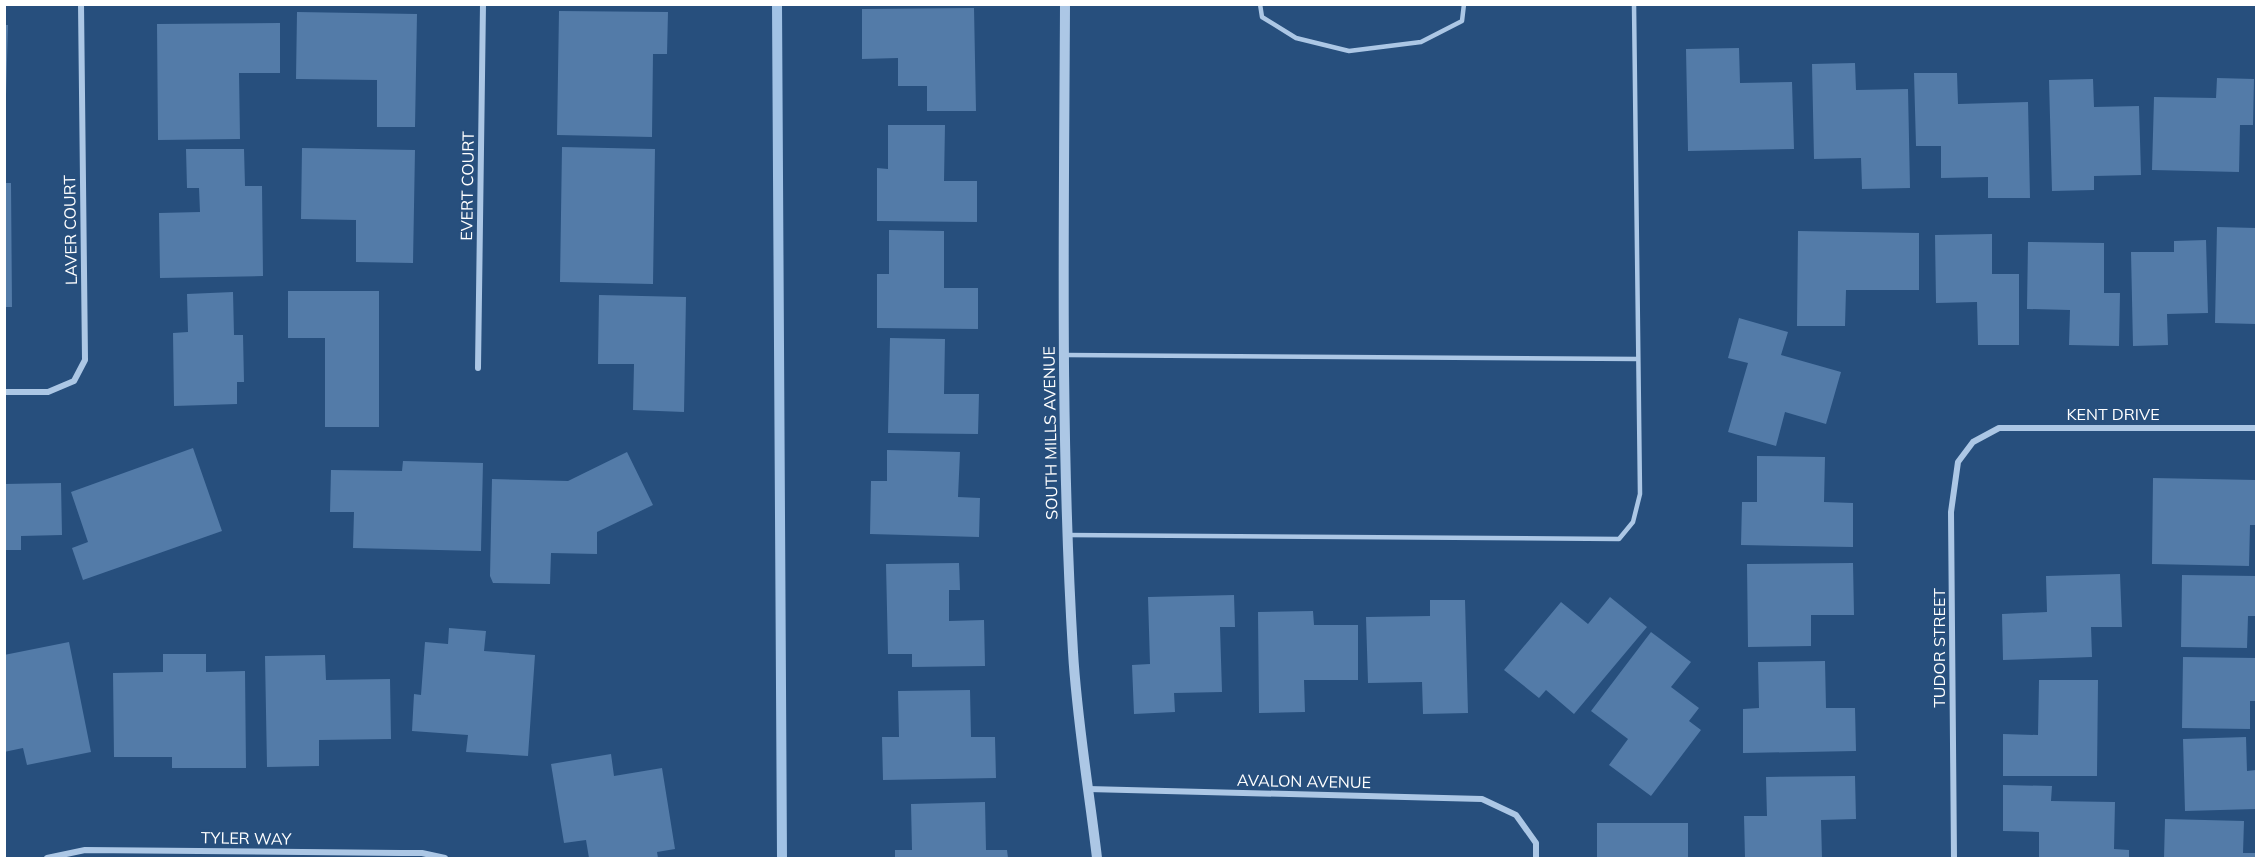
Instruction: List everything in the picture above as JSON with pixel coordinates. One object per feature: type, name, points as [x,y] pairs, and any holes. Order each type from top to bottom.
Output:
[{"type":"street","name":"LAVER COURT","points":[[4,392],[48,392],[74,381],[85,360],[81,4]]},
{"type":"street","name":"EVERT COURT","points":[[478,368],[483,4]]},
{"type":"street","name":"SOUTH MILLS AVENUE","points":[[1065,4],[1063,355],[1067,535],[1075,675],[1098,858]]},
{"type":"street","name":"KENT DRIVE","points":[[1973,442],[2000,428],[2256,428]]},
{"type":"street","name":"TUDOR STREET","points":[[1954,858],[1951,512],[1958,462],[1973,442]]},
{"type":"street","name":"AVALON AVENUE","points":[[1088,789],[1482,799],[1516,815],[1536,843],[1536,858]]},
{"type":"street","name":"TYLER WAY","points":[[47,858],[85,850],[401,853],[445,858]]},
{"type":"lane","points":[[1260,4],[1262,17],[1296,38],[1348,51],[1421,42],[1462,21],[1464,4]]},
{"type":"lane","points":[[1067,535],[1619,540],[1633,522],[1640,494],[1634,4]]},
{"type":"lane","points":[[1063,355],[1638,359]]},
{"type":"building","points":[[974,8],[976,111],[927,111],[927,86],[898,86],[898,58],[862,59],[862,9]]},
{"type":"building","points":[[559,11],[668,12],[667,54],[653,54],[652,137],[557,135]]},
{"type":"building","points":[[297,12],[417,14],[415,127],[377,127],[377,80],[296,79]]},
{"type":"building","points":[[280,23],[280,73],[239,73],[240,139],[158,140],[157,24]]},
{"type":"building","points":[[4,25],[8,25],[6,95],[4,95]]},
{"type":"building","points":[[1739,48],[1740,83],[1792,82],[1794,149],[1688,151],[1686,49]]},
{"type":"building","points":[[1855,63],[1856,90],[1908,89],[1910,188],[1862,189],[1861,158],[1814,159],[1812,64]]},
{"type":"building","points":[[1914,73],[1957,73],[1958,104],[2028,102],[2030,198],[1988,198],[1988,177],[1941,178],[1941,146],[1916,146]]},
{"type":"building","points":[[2217,78],[2254,79],[2253,125],[2240,125],[2239,172],[2152,170],[2154,97],[2216,98]]},
{"type":"building","points":[[2093,79],[2094,107],[2139,106],[2141,175],[2094,176],[2094,190],[2052,191],[2049,80]]},
{"type":"building","points":[[888,125],[945,125],[944,181],[977,181],[977,222],[877,221],[877,168],[888,169]]},
{"type":"building","points":[[562,147],[655,149],[653,284],[560,282]]},
{"type":"building","points":[[302,148],[415,150],[413,263],[356,262],[356,220],[301,219]]},
{"type":"building","points":[[186,149],[244,149],[245,186],[262,186],[263,276],[160,278],[159,213],[200,212],[199,188],[187,188]]},
{"type":"building","points":[[4,183],[11,183],[12,307],[4,307]]},
{"type":"building","points":[[2217,227],[2256,228],[2256,324],[2215,323]]},
{"type":"building","points":[[889,230],[944,231],[944,288],[978,288],[978,329],[877,328],[877,274],[889,274]]},
{"type":"building","points":[[1798,231],[1919,233],[1919,290],[1846,290],[1845,326],[1797,326]]},
{"type":"building","points":[[1992,234],[1992,274],[2019,274],[2019,345],[1978,345],[1977,302],[1936,303],[1935,235]]},
{"type":"building","points":[[2206,240],[2208,313],[2167,314],[2168,345],[2133,346],[2131,252],[2174,252],[2174,241]]},
{"type":"building","points":[[2028,242],[2104,243],[2104,293],[2120,293],[2119,346],[2069,345],[2070,310],[2027,309]]},
{"type":"building","points":[[288,291],[379,291],[379,427],[325,427],[325,338],[288,338]]},
{"type":"building","points":[[233,292],[234,335],[243,335],[244,382],[237,382],[237,404],[174,406],[173,333],[188,332],[187,294]]},
{"type":"building","points":[[599,295],[686,297],[684,412],[633,410],[634,364],[598,364]]},
{"type":"building","points":[[1739,318],[1788,332],[1781,355],[1841,372],[1826,424],[1785,412],[1776,446],[1728,432],[1748,363],[1728,358]]},
{"type":"building","points":[[890,338],[945,339],[944,394],[979,394],[978,434],[888,433]]},
{"type":"building","points":[[193,448],[222,531],[83,580],[72,548],[88,542],[71,492]]},
{"type":"building","points":[[887,450],[960,452],[958,497],[980,498],[979,537],[870,534],[871,481],[887,481]]},
{"type":"building","points":[[627,452],[653,505],[597,532],[597,554],[551,553],[550,584],[493,583],[490,576],[492,479],[568,481]]},
{"type":"building","points":[[1757,456],[1825,457],[1824,502],[1853,503],[1853,547],[1741,545],[1742,502],[1757,502]]},
{"type":"building","points":[[403,461],[483,463],[481,551],[353,548],[354,512],[330,512],[331,470],[402,471]]},
{"type":"building","points":[[2153,478],[2256,480],[2256,525],[2250,525],[2249,566],[2152,564]]},
{"type":"building","points":[[61,483],[62,535],[21,536],[21,550],[4,550],[4,484]]},
{"type":"building","points":[[959,563],[960,590],[949,590],[949,621],[984,620],[985,666],[912,667],[912,654],[888,654],[886,564]]},
{"type":"building","points":[[1853,563],[1854,615],[1811,615],[1811,646],[1748,647],[1747,564]]},
{"type":"building","points":[[2120,574],[2122,627],[2091,627],[2092,657],[2003,660],[2002,614],[2047,612],[2046,576]]},
{"type":"building","points":[[2182,575],[2256,576],[2256,616],[2248,616],[2247,648],[2181,647]]},
{"type":"building","points":[[1234,595],[1235,627],[1220,627],[1222,692],[1174,693],[1175,712],[1134,714],[1132,665],[1150,664],[1148,597]]},
{"type":"building","points":[[1610,597],[1647,627],[1574,714],[1546,690],[1539,698],[1504,670],[1561,602],[1588,624]]},
{"type":"building","points":[[1430,600],[1465,600],[1468,713],[1423,714],[1422,682],[1368,683],[1366,617],[1430,616]]},
{"type":"building","points":[[1313,611],[1314,625],[1358,625],[1358,680],[1304,680],[1305,712],[1259,713],[1258,612]]},
{"type":"building","points":[[449,628],[486,631],[484,651],[535,655],[528,756],[466,752],[468,735],[412,731],[414,694],[421,695],[425,642],[448,644]]},
{"type":"building","points":[[1651,632],[1691,662],[1671,687],[1699,708],[1689,721],[1701,730],[1651,796],[1609,765],[1628,739],[1591,711]]},
{"type":"building","points":[[69,642],[91,752],[27,765],[23,748],[4,752],[4,655]]},
{"type":"building","points":[[163,654],[206,654],[206,672],[245,671],[246,768],[172,768],[172,757],[114,757],[113,673],[163,672]]},
{"type":"building","points":[[325,655],[326,680],[390,679],[391,739],[319,740],[319,766],[267,767],[265,656]]},
{"type":"building","points":[[2183,657],[2256,658],[2256,701],[2250,701],[2250,729],[2182,728]]},
{"type":"building","points":[[1825,661],[1826,708],[1855,708],[1856,751],[1743,753],[1743,709],[1759,708],[1758,662]]},
{"type":"building","points":[[2039,680],[2098,680],[2097,776],[2003,776],[2003,734],[2038,735]]},
{"type":"building","points":[[970,690],[971,737],[995,737],[996,778],[883,780],[882,737],[899,737],[898,691]]},
{"type":"building","points":[[2246,737],[2247,771],[2256,770],[2256,809],[2185,811],[2183,739]]},
{"type":"building","points":[[611,754],[614,776],[662,768],[675,849],[657,852],[658,858],[589,858],[586,840],[564,843],[551,764]]},
{"type":"building","points":[[1855,776],[1856,819],[1821,820],[1822,858],[1745,858],[1744,816],[1767,816],[1766,777]]},
{"type":"building","points":[[2003,785],[2052,786],[2051,801],[2115,802],[2114,849],[2129,850],[2129,858],[2039,858],[2039,832],[2003,831]]},
{"type":"building","points":[[985,802],[986,850],[1007,850],[1008,858],[895,858],[895,850],[912,850],[911,804]]},
{"type":"building","points":[[2165,819],[2244,821],[2243,853],[2256,853],[2256,858],[2164,858]]},
{"type":"building","points":[[1597,823],[1688,823],[1688,858],[1597,858]]},
{"type":"waterway","points":[[777,4],[782,858]]}]
